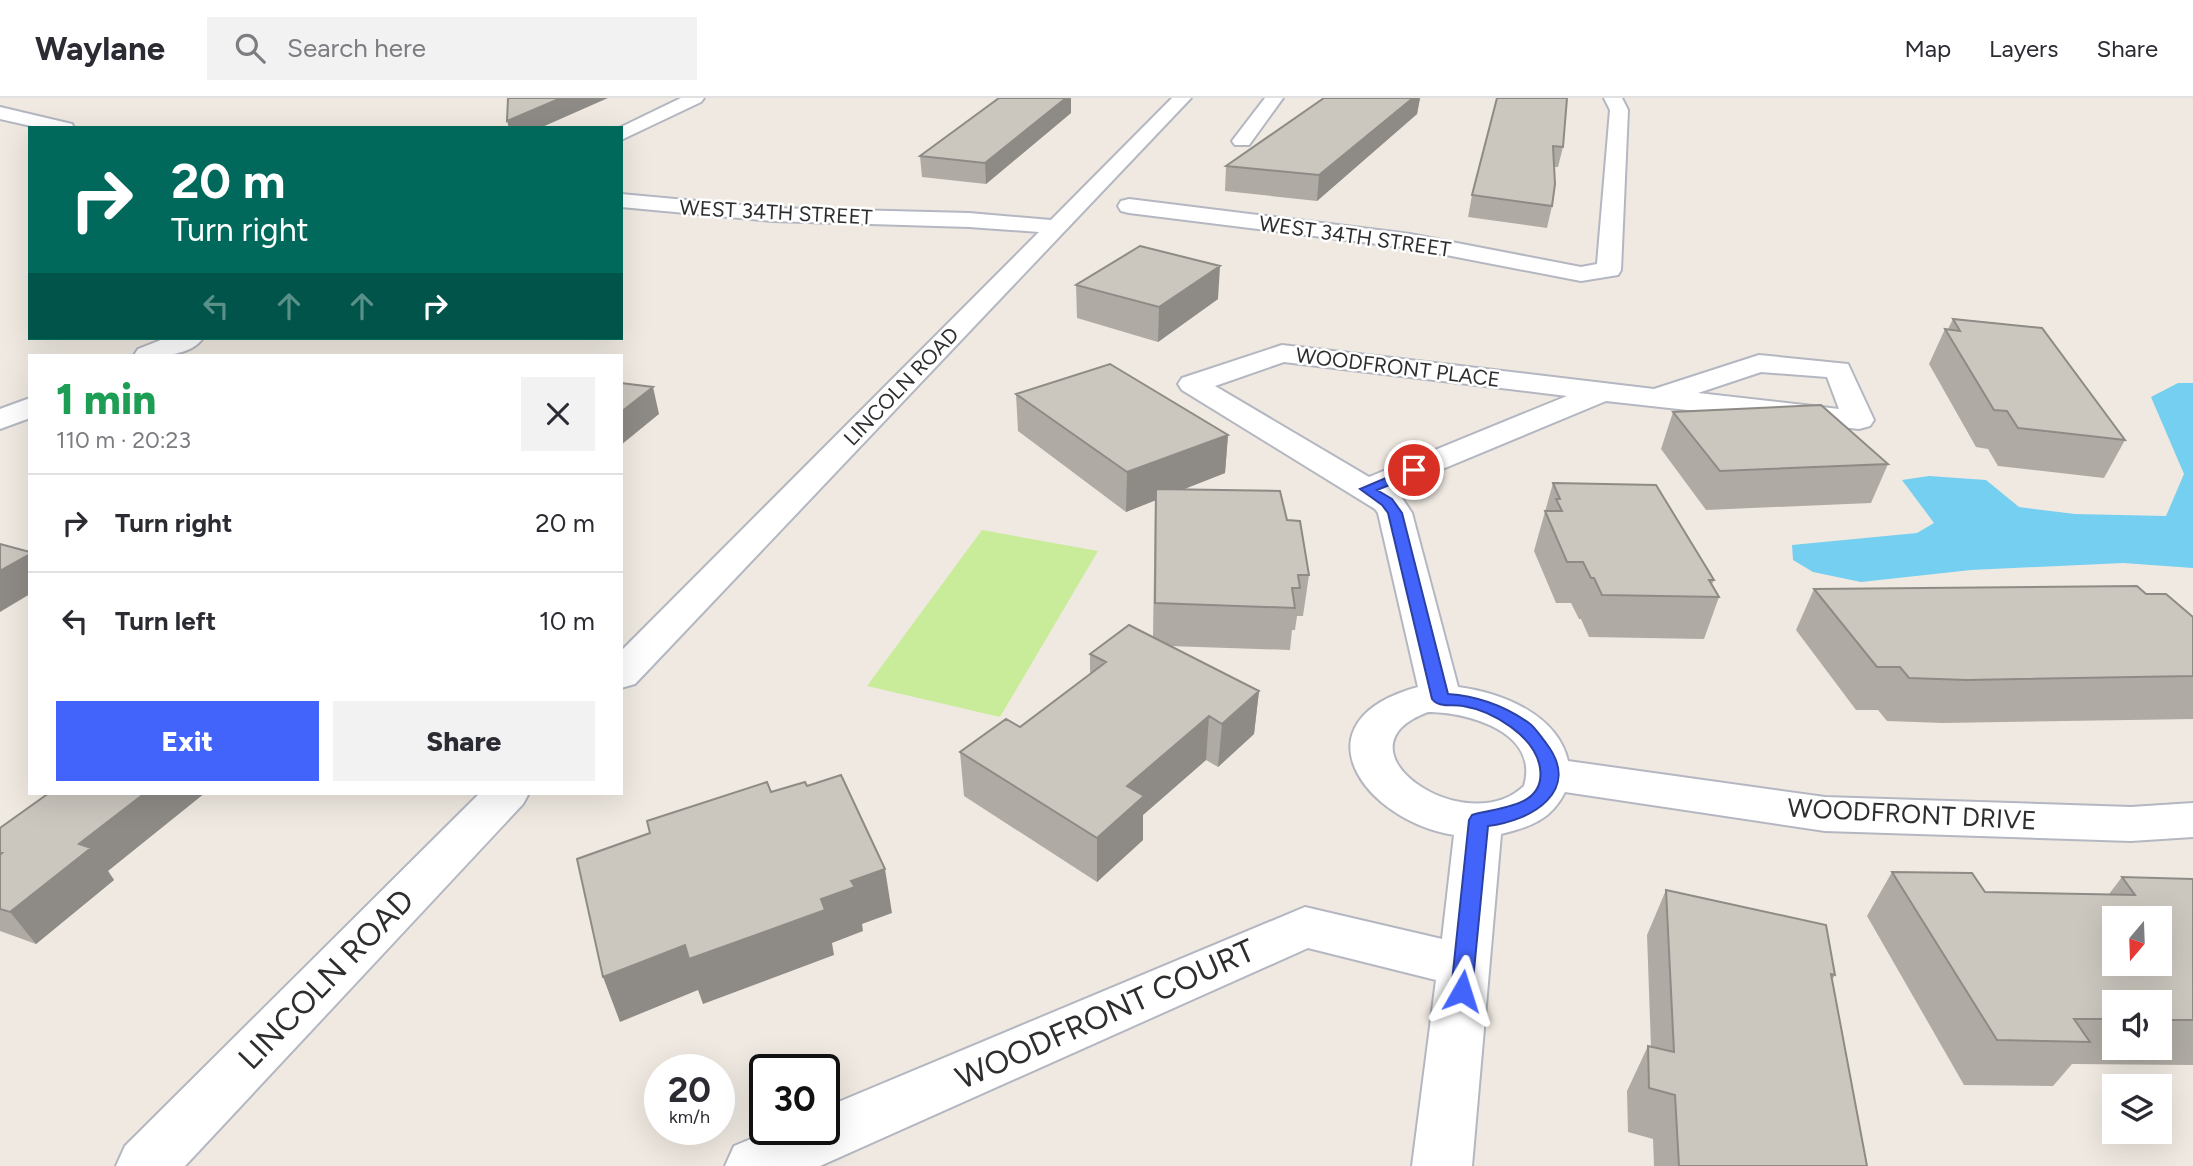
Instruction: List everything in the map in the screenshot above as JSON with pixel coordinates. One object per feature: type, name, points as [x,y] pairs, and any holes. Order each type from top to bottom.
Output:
[{"type":"street","points":[[623,133],[695,98]]},
{"type":"street","name":"LINCOLN ROAD","points":[[623,673],[1182,98]]},
{"type":"street","points":[[1241,141],[1274,98]]},
{"type":"street","name":"WEST 34TH STREET","points":[[1129,206],[1410,241],[1581,274],[1609,270],[1619,110],[1613,98]]},
{"type":"street","points":[[0,113],[56,126]]},
{"type":"street","name":"WEST 34TH STREET","points":[[623,200],[691,209],[790,216],[968,220],[1057,227]]},
{"type":"street","points":[[150,354],[183,340]]},
{"type":"street","name":"WOODFRONT PLACE","points":[[1441,699],[1395,513],[1388,502],[1192,384],[1282,353],[1603,392],[1859,420],[1838,370],[1759,363],[1660,397]]},
{"type":"street","name":"WOODFRONT PLACE","points":[[1367,489],[1603,392]]},
{"type":"street","points":[[0,421],[28,408]]},
{"type":"street","points":[[1441,699],[1463,700],[1485,706],[1524,728],[1547,758],[1550,774],[1545,792],[1530,807],[1507,817],[1479,820],[1439,814],[1413,803],[1379,775],[1372,762],[1370,737],[1383,717],[1408,703],[1441,699]]},
{"type":"street","name":"WOODFRONT DRIVE","points":[[1550,774],[1825,814],[2131,824],[2193,820]]},
{"type":"street","name":"LINCOLN ROAD","points":[[146,1166],[505,795]]},
{"type":"street","points":[[1442,1166],[1479,820]]},
{"type":"street","name":"WOODFRONT COURT","points":[[755,1166],[1305,927],[1464,966]]},
{"type":"green space","points":[[982,530],[1098,551],[1000,717],[867,686]]},
{"type":"water","points":[[2178,383],[2193,383],[2193,568],[2123,563],[1971,570],[1861,582],[1813,572],[1793,560],[1792,545],[1917,533],[1934,523],[1902,480],[1929,476],[1986,480],[2019,507],[2075,514],[2166,516],[2184,474],[2151,397]]},
{"type":"building","points":[[508,98],[561,98],[507,121]]},
{"type":"building","points":[[999,98],[1066,98],[985,163],[920,156]]},
{"type":"building","points":[[1324,98],[1413,98],[1319,175],[1226,166]]},
{"type":"building","points":[[1497,98],[1567,98],[1563,147],[1553,146],[1555,184],[1552,206],[1472,195]]},
{"type":"building","points":[[1140,246],[1220,266],[1159,307],[1076,285]]},
{"type":"building","points":[[1953,319],[2042,328],[2125,440],[2018,428],[2007,411],[1994,410],[1945,329],[1960,331]]},
{"type":"building","points":[[1110,364],[1228,435],[1127,472],[1016,394]]},
{"type":"building","points":[[623,383],[653,387],[623,410]]},
{"type":"building","points":[[1821,405],[1888,464],[1720,471],[1673,412]]},
{"type":"building","points":[[1553,483],[1656,485],[1714,580],[1709,580],[1719,597],[1602,595],[1583,562],[1567,562],[1545,511],[1562,511]]},
{"type":"building","points":[[1156,489],[1280,491],[1287,520],[1300,521],[1309,575],[1298,575],[1300,588],[1292,588],[1295,608],[1155,603]]},
{"type":"building","points":[[0,544],[28,551],[28,555],[0,571]]},
{"type":"building","points":[[2137,586],[2146,594],[2166,594],[2193,617],[2193,676],[1967,680],[1909,678],[1900,667],[1877,667],[1814,589]]},
{"type":"building","points":[[1129,625],[1259,691],[1222,724],[1209,716],[1127,786],[1144,796],[1097,838],[960,752],[1006,719],[1020,727],[1106,662],[1090,654]]},
{"type":"building","points":[[841,775],[885,869],[851,881],[855,887],[821,899],[825,910],[689,959],[685,945],[603,977],[577,859],[650,833],[647,821],[767,782],[771,792],[805,782],[807,786]]},
{"type":"building","points":[[46,795],[142,795],[79,844],[91,848],[10,912],[0,909],[0,828]]},
{"type":"building","points":[[1892,872],[1972,873],[1985,892],[2135,895],[2122,877],[2193,879],[2193,1020],[2172,1020],[2172,990],[2102,990],[2102,1019],[2074,1019],[2090,1042],[1997,1040]]},
{"type":"building","points":[[1666,890],[1826,925],[1835,975],[1831,974],[1867,1166],[1679,1166],[1675,1095],[1649,1088],[1648,1046],[1674,1052]]},
{"type":"route","points":[[1414,470],[1367,489],[1388,502],[1395,513],[1441,699],[1463,700],[1485,706],[1524,728],[1538,742],[1547,758],[1550,774],[1545,792],[1530,807],[1507,817],[1479,820],[1462,991]]}]
